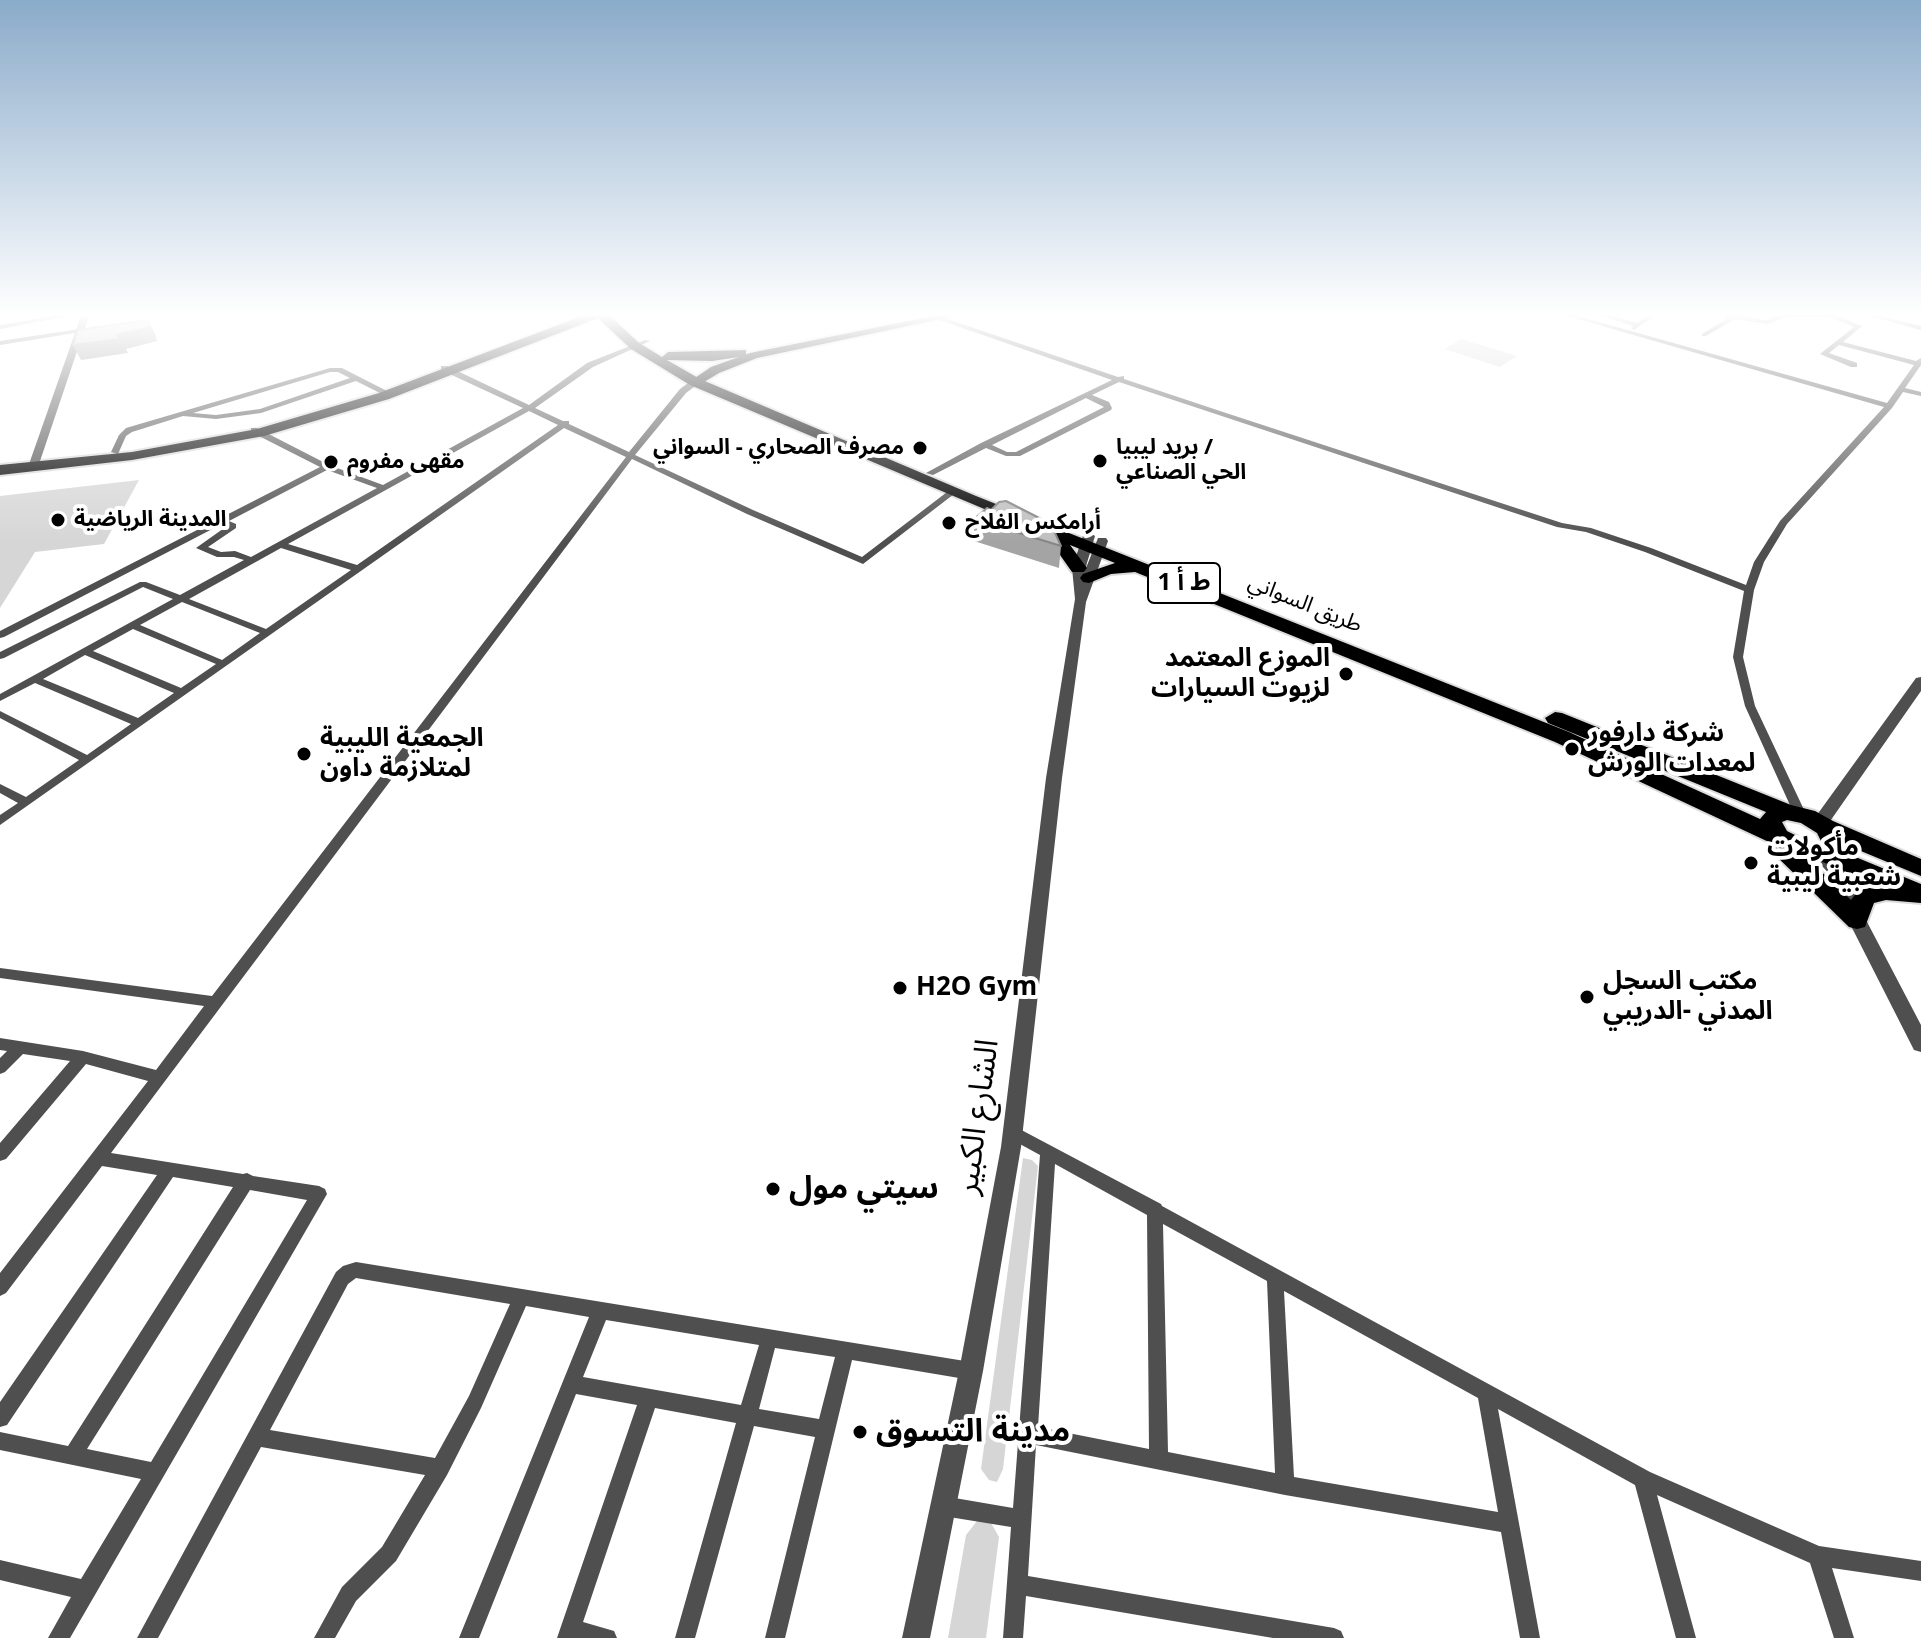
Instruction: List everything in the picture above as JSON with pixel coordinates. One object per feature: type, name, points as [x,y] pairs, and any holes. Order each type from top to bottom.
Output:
[{"type":"highway","points":[[34,464],[256,432],[388,389]]},
{"type":"highway","points":[[0,468],[169,450],[256,432],[361,404],[397,389]]},
{"type":"highway","name":"طريق السواني","points":[[723,390],[930,473],[1147,568],[1562,737],[1779,837],[1796,848],[1819,852]]},
{"type":"highway","name":"طريق السواني","points":[[723,390],[1047,529],[1093,543],[1808,819],[1921,868]]},
{"type":"highway","points":[[1047,529],[1065,547],[1083,573],[1147,568]]},
{"type":"highway","points":[[1779,837],[1772,828],[1771,820],[1777,814],[1808,819],[1833,836],[1833,845],[1819,852]]},
{"type":"highway","points":[[1753,825],[1809,871],[1857,920]]},
{"type":"highway","points":[[1819,852],[1921,895]]},
{"type":"highway","points":[[1857,920],[1861,903],[1874,893],[1921,895]]},
{"type":"street","points":[[34,464],[59,389]]},
{"type":"street","points":[[115,452],[125,433],[264,389]]},
{"type":"street","points":[[178,415],[216,417],[261,411],[324,389]]},
{"type":"street","points":[[492,389],[750,512],[863,561],[954,491]]},
{"type":"street","points":[[0,698],[531,407],[556,389]]},
{"type":"street","points":[[0,1287],[631,455],[685,389]]},
{"type":"street","points":[[930,473],[1096,389]]},
{"type":"street","points":[[1152,389],[1230,418],[1560,525],[1588,530],[1648,550],[1749,590]]},
{"type":"street","points":[[1831,389],[1889,406]]},
{"type":"street","points":[[1901,389],[1783,523],[1759,562],[1749,590],[1738,657],[1750,706],[1808,819],[1921,681]]},
{"type":"street","points":[[984,445],[1006,454],[1017,454],[1108,408],[1106,404],[1084,395]]},
{"type":"street","points":[[0,821],[566,423]]},
{"type":"street","points":[[256,432],[326,467],[382,487]]},
{"type":"street","points":[[0,635],[326,467]]},
{"type":"street","points":[[222,521],[233,526],[201,548],[220,555],[235,554],[252,560]]},
{"type":"street","name":"الشارع الكبير","points":[[916,1638],[971,1371],[1012,1132],[1054,778],[1083,573],[1093,543]]},
{"type":"street","points":[[279,544],[356,568]]},
{"type":"street","points":[[0,656],[139,585],[149,584],[268,633]]},
{"type":"street","points":[[134,626],[224,664]]},
{"type":"street","points":[[86,652],[183,693]]},
{"type":"street","points":[[37,680],[139,723]]},
{"type":"street","points":[[0,714],[86,759]]},
{"type":"street","points":[[0,788],[26,802]]},
{"type":"street","points":[[1819,852],[1841,876],[1857,920],[1921,1044]]},
{"type":"street","points":[[0,973],[214,1002]]},
{"type":"street","points":[[0,1044],[83,1057],[158,1077]]},
{"type":"street","points":[[0,1068],[20,1047]]},
{"type":"street","points":[[0,1154],[83,1057]]},
{"type":"street","points":[[1012,1132],[1643,1479],[1818,1556],[1921,1571]]},
{"type":"street","points":[[1013,1638],[1048,1153]]},
{"type":"street","points":[[58,1638],[319,1195],[247,1180],[99,1158]]},
{"type":"street","points":[[0,1418],[170,1169]]},
{"type":"street","points":[[73,1455],[247,1180]]},
{"type":"street","points":[[1155,1209],[1159,1461]]},
{"type":"street","points":[[147,1638],[342,1278],[349,1272],[356,1270],[971,1371]]},
{"type":"street","points":[[1275,1279],[1285,1485]]},
{"type":"street","points":[[324,1638],[349,1594],[389,1554],[440,1468],[475,1402],[521,1298]]},
{"type":"street","points":[[469,1638],[600,1312]]},
{"type":"street","points":[[685,1638],[769,1339]]},
{"type":"street","points":[[775,1638],[845,1351]]},
{"type":"street","points":[[572,1384],[826,1430]]},
{"type":"street","points":[[1486,1392],[1530,1638]]},
{"type":"street","points":[[607,1638],[568,1634],[649,1398]]},
{"type":"street","points":[[1027,1434],[1285,1485],[1510,1524]]},
{"type":"street","points":[[256,1437],[440,1468]]},
{"type":"street","points":[[0,1441],[156,1473]]},
{"type":"street","points":[[1643,1479],[1686,1638]]},
{"type":"street","points":[[943,1506],[1023,1519]]},
{"type":"street","points":[[1818,1556],[1844,1638]]},
{"type":"street","points":[[0,1570],[86,1590]]},
{"type":"street","points":[[1018,1584],[1334,1638]]},
{"type":"shaded area","name":"المدينة الرياضية","points":[[139,480],[104,544],[35,552],[0,608],[0,496]]},
{"type":"shaded area","points":[[1023,1158],[1032,1160],[1038,1166],[1003,1469],[997,1482],[989,1480],[981,1469]]},
{"type":"shaded area","points":[[977,1521],[990,1521],[999,1537],[986,1638],[948,1638],[966,1535]]},
{"type":"building","points":[[1006,501],[1051,524],[1061,546],[974,519],[987,508],[991,510],[999,502]]},
{"type":"place","name":"مصرف الصحاري - السواني","points":[[920,448]]},
{"type":"place","name":"بريد ليبيا / الحي الصناعي","points":[[1100,461]]},
{"type":"place","name":"مقهى مفروم","points":[[331,462]]},
{"type":"place","name":"المدينة الرياضية","points":[[58,520]]},
{"type":"place","name":"أرامكس الفلاح","points":[[949,523]]},
{"type":"place","name":"الموزع المعتمد لزيوت السيارات","points":[[1346,674]]},
{"type":"place","name":"شركة دارفور لمعدات الورش","points":[[1572,749]]},
{"type":"place","name":"الجمعية الليبية لمتلازمة داون","points":[[304,754]]},
{"type":"place","name":"مأكولات شعبية ليبية","points":[[1751,863]]},
{"type":"place","name":"H2O Gym","points":[[900,988]]},
{"type":"place","name":"مكتب السجل المدني -الدريبي","points":[[1587,997]]},
{"type":"place","name":"سيتي مول","points":[[773,1189]]},
{"type":"place","name":"مدينة التسوق","points":[[860,1432]]}]
